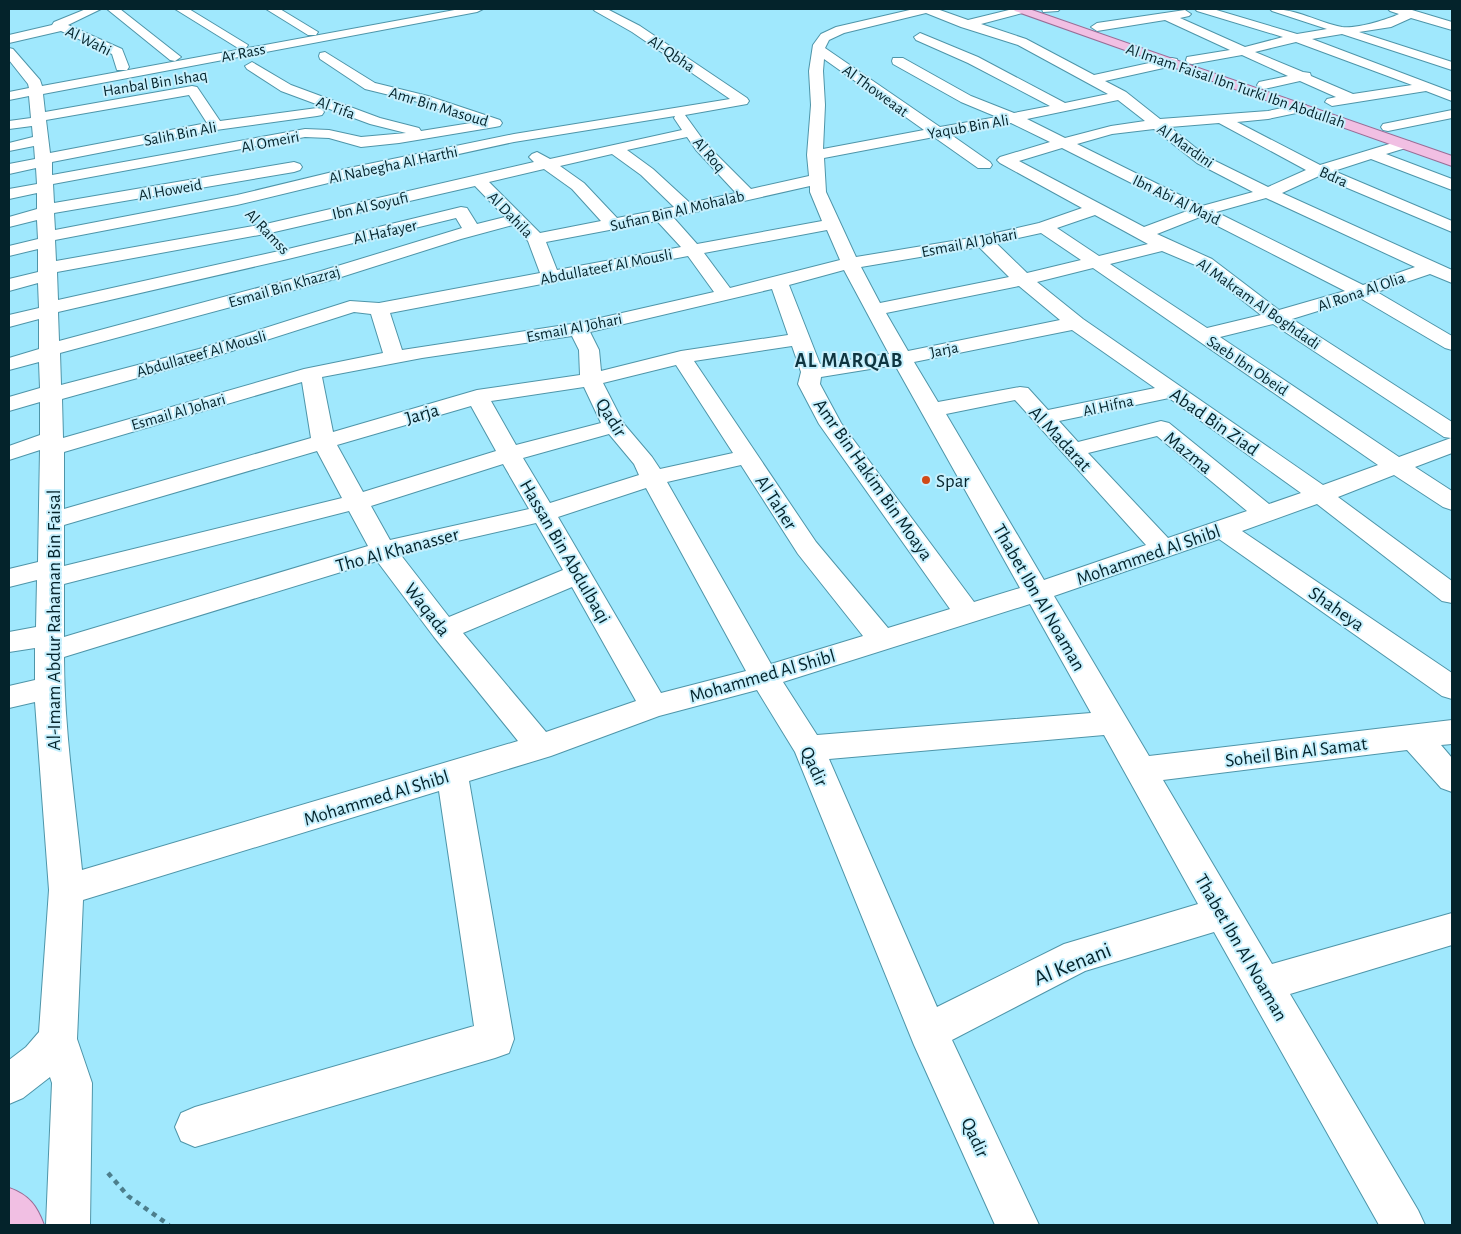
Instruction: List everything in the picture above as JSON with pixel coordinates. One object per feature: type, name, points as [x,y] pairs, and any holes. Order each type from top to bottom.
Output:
[{"type":"main road","name":"Al Imam Faisal Ibn Turki Ibn Abdullah","points":[[1021,9],[1452,161]]},
{"type":"main road","name":"Al Imam Faisal Ibn Turki Ibn Abdullah","points":[[1048,9],[1452,149]]},
{"type":"main road","points":[[9,1209],[22,1225]]},
{"type":"street","name":"Al Wahi","points":[[95,9],[58,25],[118,52],[122,67]]},
{"type":"street","points":[[113,9],[175,57]]},
{"type":"street","points":[[181,9],[242,45]]},
{"type":"street","points":[[272,9],[312,32]]},
{"type":"street","name":"Ar Rass","points":[[37,151],[122,67],[376,20],[420,10],[440,9]]},
{"type":"street","name":"Ar Rass","points":[[37,151],[376,20],[477,9]]},
{"type":"street","name":"Al-Qbha","points":[[599,9],[636,29],[742,101]]},
{"type":"street","points":[[818,49],[825,38],[840,30],[932,18],[968,23],[1021,9]]},
{"type":"street","points":[[1130,9],[1150,20]]},
{"type":"street","points":[[1276,9],[1452,65]]},
{"type":"street","points":[[1394,9],[1452,26]]},
{"type":"street","points":[[1097,27],[1205,10],[1370,64],[1452,97]]},
{"type":"street","points":[[1192,60],[1244,51],[1295,38],[1387,24],[1412,13]]},
{"type":"street","points":[[1360,16],[1405,30]]},
{"type":"street","points":[[1167,17],[1349,98]]},
{"type":"street","points":[[932,18],[920,37],[966,57],[1063,107]]},
{"type":"street","name":"Al Mardini","points":[[932,18],[968,23],[1022,42],[1121,95],[1202,160],[1268,193],[1452,277]]},
{"type":"street","points":[[376,20],[393,35]]},
{"type":"street","points":[[9,39],[61,26]]},
{"type":"street","points":[[1424,31],[1452,26]]},
{"type":"street","points":[[100,45],[145,34]]},
{"type":"street","name":"Al Thoweaat","points":[[818,49],[984,165]]},
{"type":"street","name":"Thabet Ibn Al Noaman","points":[[818,49],[816,71],[818,105],[814,138],[818,192],[850,263],[874,310],[1403,1225]]},
{"type":"street","name":"Amr Bin Masoud","points":[[344,52],[321,56],[370,86],[423,100],[495,123],[546,164],[578,186],[614,225]]},
{"type":"street","points":[[946,60],[966,57]]},
{"type":"street","points":[[1092,80],[1172,62]]},
{"type":"street","name":"Al Tifa","points":[[270,63],[247,67],[286,88],[331,105],[375,121],[425,134]]},
{"type":"street","name":"Ibn Abi Al Majd","points":[[927,63],[899,66],[1013,118],[1363,292],[1452,344]]},
{"type":"street","points":[[1344,69],[1370,64]]},
{"type":"street","points":[[855,75],[873,72]]},
{"type":"street","points":[[1264,85],[1327,72]]},
{"type":"street","name":"Hanbal Bin Ishaq","points":[[37,151],[175,79]]},
{"type":"street","points":[[272,139],[316,112],[370,86]]},
{"type":"street","points":[[1320,104],[1426,86]]},
{"type":"street","points":[[9,147],[37,151],[192,90],[216,126]]},
{"type":"street","name":"Yaqub Bin Ali","points":[[816,167],[935,132],[1121,95]]},
{"type":"street","name":"Ar Rass","points":[[9,96],[37,151]]},
{"type":"street","name":"Al Nabegha Al Harthi","points":[[9,252],[37,151],[238,200],[413,159],[514,138],[742,101]]},
{"type":"street","points":[[186,110],[205,107]]},
{"type":"street","points":[[1063,143],[1111,130],[1155,124],[1268,115],[1301,108]]},
{"type":"street","name":"Al Roq","points":[[677,111],[701,147],[747,194]]},
{"type":"street","name":"Salih Bin Ali","points":[[9,169],[37,151],[316,112]]},
{"type":"street","points":[[1388,127],[1452,114]]},
{"type":"street","name":"Bdra","points":[[1220,118],[1255,139],[1320,170],[1452,227]]},
{"type":"street","name":"Al Omeiri","points":[[9,194],[37,151],[232,148],[305,133],[329,134],[361,142],[399,139],[495,123]]},
{"type":"street","points":[[9,125],[37,151]]},
{"type":"street","name":"Ibn Al Soyufi","points":[[9,285],[37,151],[268,228],[691,132]]},
{"type":"street","points":[[399,139],[413,159]]},
{"type":"street","name":"Al Makram Al Boghdadi","points":[[1063,143],[1005,160],[1164,245],[1206,263],[1277,318],[1452,432]]},
{"type":"street","points":[[1143,234],[1201,211],[1268,193],[1320,170],[1404,144]]},
{"type":"street","points":[[614,148],[647,172],[686,209]]},
{"type":"street","name":"Al Howeid","points":[[9,222],[37,151],[294,167]]},
{"type":"street","name":"Al-Imam Abdur Rahaman Bin Faisal","points":[[37,151],[48,310],[52,444],[49,688],[54,767],[58,786],[66,890],[58,1039],[72,1083],[68,1225]]},
{"type":"street","points":[[1371,154],[1452,185]]},
{"type":"street","name":"Sufian Bin Al Mohalab","points":[[536,239],[661,215],[747,194],[816,167]]},
{"type":"street","name":"Al Dahila","points":[[479,181],[536,239],[551,277]]},
{"type":"street","name":"Al Ramss","points":[[238,200],[268,228],[288,254],[328,275],[350,307]]},
{"type":"street","name":"Esmail Al Johari","points":[[9,453],[52,444],[311,373],[394,357],[578,328],[779,282],[850,263],[983,242],[1044,227],[1096,209]]},
{"type":"street","name":"Al Hafayer","points":[[288,254],[461,212],[472,230]]},
{"type":"street","points":[[661,215],[692,250],[725,294]]},
{"type":"street","name":"Esmail Bin Khazraj","points":[[9,364],[328,275],[472,230],[517,219]]},
{"type":"street","name":"Abdullateef Al Mousli","points":[[379,310],[832,224]]},
{"type":"street","name":"Saeb Ibn Obeid","points":[[1044,227],[1452,502]]},
{"type":"street","name":"Abad Bin Ziad","points":[[983,242],[1023,280],[1076,323],[1320,495],[1452,594]]},
{"type":"street","points":[[874,310],[1023,280],[1164,245]]},
{"type":"street","points":[[9,322],[48,310],[288,254]]},
{"type":"street","name":"Al Rona Al Olia","points":[[1204,335],[1277,318],[1363,292],[1431,267]]},
{"type":"street","name":"Amr Bin Hakim Bin Moaya","points":[[779,282],[812,372],[809,384],[830,424],[967,613]]},
{"type":"street","points":[[350,307],[379,310],[394,357]]},
{"type":"street","name":"Abdullateef Al Mousli","points":[[9,404],[206,353],[350,307]]},
{"type":"street","name":"Jarja","points":[[812,372],[902,358],[1076,323]]},
{"type":"street","name":"Qadir","points":[[578,328],[588,350],[590,380],[614,426],[644,462],[764,677],[809,748],[928,1032],[1017,1225]]},
{"type":"street","name":"Jarja","points":[[52,520],[477,397],[590,380],[681,357],[800,339]]},
{"type":"street","name":"Al Taher","points":[[681,357],[807,548],[882,640]]},
{"type":"street","name":"Waqada","points":[[311,373],[323,441],[384,550],[444,630],[540,747]]},
{"type":"street","name":"Al Hifna","points":[[1043,418],[1173,391]]},
{"type":"street","name":"Al Madarat","points":[[932,410],[1020,393],[1164,549]]},
{"type":"street","name":"Hassan Bin Abdulbaqi","points":[[477,397],[654,706]]},
{"type":"street","points":[[9,578],[51,573],[356,502],[510,454],[614,426]]},
{"type":"street","name":"Mazma","points":[[1072,450],[1161,428],[1266,514]]},
{"type":"street","name":"Mohammed Al Shibl","points":[[66,890],[540,747],[654,706],[764,677],[1037,592],[1320,495],[1452,445]]},
{"type":"street","name":"Tho Al Khanasser","points":[[9,642],[50,643],[384,550],[544,513],[653,478],[747,457]]},
{"type":"street","name":"Shaheya","points":[[1222,528],[1452,688]]},
{"type":"street","points":[[444,630],[578,574]]},
{"type":"street","points":[[9,697],[49,688]]},
{"type":"street","points":[[809,748],[1112,723]]},
{"type":"street","name":"Soheil Bin Al Samat","points":[[1140,770],[1452,732]]},
{"type":"street","points":[[1414,737],[1452,779]]},
{"type":"street","points":[[195,1128],[496,1039],[452,774]]},
{"type":"street","name":"Al Kenani","points":[[928,1032],[1077,956],[1223,913]]},
{"type":"street","points":[[1264,984],[1452,929]]},
{"type":"street","points":[[9,1084],[40,1061],[58,1039]]},
{"type":"path","points":[[128,1196],[169,1225]]},
{"type":"place","name":"Spar","points":[[926,480]]},
{"type":"district","name":"AL MARQAB","points":[[849,360]]}]
